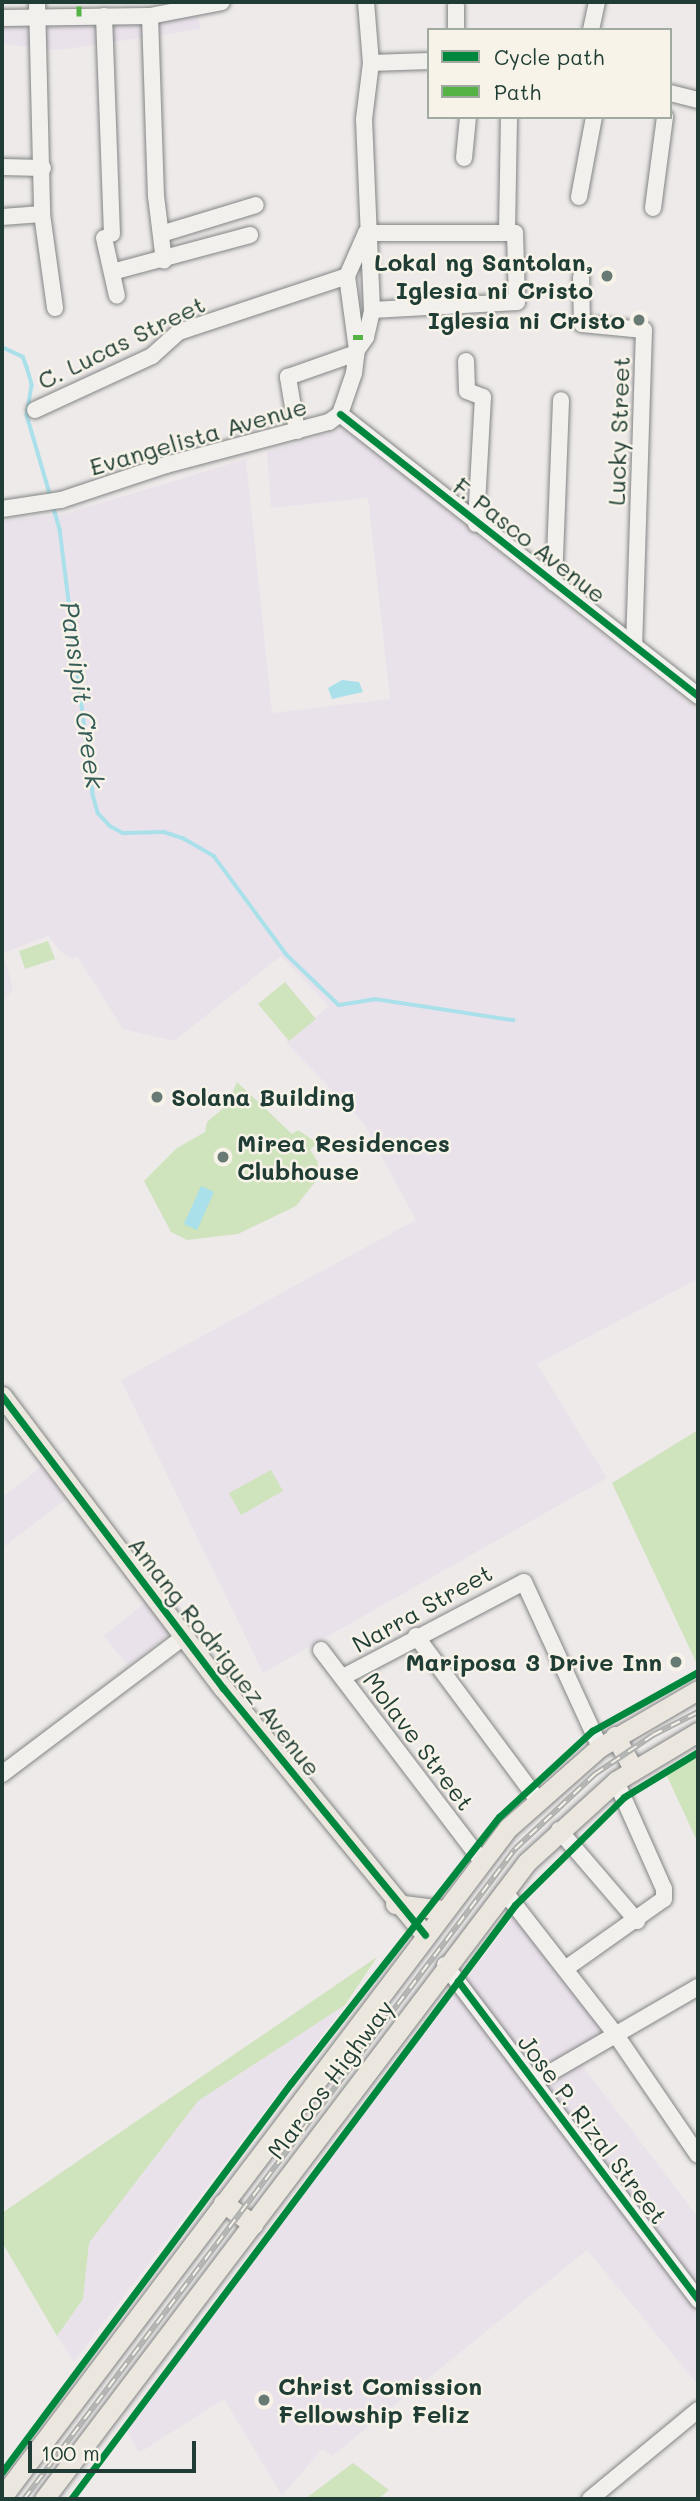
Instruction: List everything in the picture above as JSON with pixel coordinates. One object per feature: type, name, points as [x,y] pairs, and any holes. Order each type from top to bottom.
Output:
[{"type":"main road","name":"Amang Rodriguez Avenue","points":[[2,1396],[395,1904],[425,1935]]},
{"type":"main road","name":"Marcos Highway","points":[[2,2497],[481,1860],[537,1799],[607,1742],[698,1690]]},
{"type":"main road","name":"Marcos Highway","points":[[44,2499],[445,1965],[504,1891],[559,1830],[616,1781],[698,1732]]},
{"type":"main road","points":[[607,1742],[633,1769]]},
{"type":"main road","points":[[395,1904],[443,1910]]},
{"type":"main road","points":[[223,2203],[253,2224]]},
{"type":"street","points":[[7,2],[4,18],[37,9],[104,16],[222,2]]},
{"type":"street","name":"Evangelista Avenue","points":[[2,509],[53,501],[166,465],[329,422],[340,414],[358,344],[372,310],[366,233],[370,201],[364,110],[372,63],[366,2]]},
{"type":"street","points":[[591,28],[597,2]]},
{"type":"street","points":[[456,6],[456,28]]},
{"type":"street","points":[[37,9],[43,168],[42,214],[55,308]]},
{"type":"street","points":[[140,11],[164,261]]},
{"type":"street","points":[[104,16],[108,236],[117,296]]},
{"type":"street","points":[[372,63],[427,61]]},
{"type":"street","points":[[672,94],[698,100]]},
{"type":"street","points":[[464,158],[468,119]]},
{"type":"street","points":[[507,232],[509,119]]},
{"type":"street","points":[[579,197],[594,119]]},
{"type":"street","points":[[653,208],[665,119]]},
{"type":"street","points":[[2,167],[43,168]]},
{"type":"street","points":[[161,234],[257,205]]},
{"type":"street","points":[[2,217],[42,214]]},
{"type":"street","points":[[366,233],[515,233],[517,302],[372,310]]},
{"type":"street","name":"Evangelista Avenue","points":[[358,344],[347,276],[366,233]]},
{"type":"street","points":[[112,272],[164,261],[250,235]]},
{"type":"street","name":"C. Lucas Street","points":[[35,410],[152,356],[179,332],[347,276]]},
{"type":"street","name":"Lucky Street","points":[[581,277],[582,324],[644,330],[634,645]]},
{"type":"street","points":[[297,431],[288,377],[358,344]]},
{"type":"street","points":[[466,361],[467,391],[483,397],[476,524]]},
{"type":"street","points":[[554,583],[561,400]]},
{"type":"street","name":"F. Pasco Avenue","points":[[340,414],[476,524],[698,696]]},
{"type":"street","name":"Narra Street","points":[[343,1677],[416,1636],[524,1582],[607,1742]]},
{"type":"street","points":[[2,1774],[137,1669],[139,1662],[183,1632]]},
{"type":"street","points":[[416,1636],[537,1799]]},
{"type":"street","name":"Molave Street","points":[[321,1650],[481,1860]]},
{"type":"street","points":[[565,1969],[638,1921],[664,1899],[664,1889],[616,1781]]},
{"type":"street","points":[[559,1830],[638,1921]]},
{"type":"street","points":[[504,1891],[616,2035],[698,2155]]},
{"type":"street","name":"Jose P. Rizal Street","points":[[445,1965],[698,2300]]},
{"type":"street","points":[[534,2082],[696,1992]]},
{"type":"street","points":[[590,2499],[698,2410]]},
{"type":"shaded area","points":[[194,4],[201,29],[60,50],[2,44],[2,11],[112,13]]},
{"type":"shaded area","points":[[344,429],[698,710],[698,1279],[537,1364],[607,1478],[263,1673],[121,1380],[416,1220],[364,1124],[286,1042],[329,1006],[281,956],[174,1041],[123,1029],[77,956],[72,959],[61,952],[48,936],[3,953],[13,989],[2,1003],[2,521],[65,514],[246,459],[272,713],[390,699],[368,498],[271,508],[267,452]]},
{"type":"shaded area","points":[[41,1467],[66,1499],[4,1547],[2,1497]]},
{"type":"shaded area","points":[[146,1602],[170,1633],[128,1666],[104,1636]]},
{"type":"shaded area","points":[[516,1913],[609,2035],[575,2056],[698,2217],[698,2385],[587,2250],[332,2456],[322,2449],[282,2496],[224,2399],[139,2453],[126,2429]]},
{"type":"shaded area","points":[[345,2005],[74,2362],[57,2336],[83,2299],[89,2243],[198,2101]]},
{"type":"green space","points":[[48,941],[55,959],[25,969],[19,951]]},
{"type":"green space","points":[[285,982],[316,1019],[289,1041],[258,1004]]},
{"type":"green space","points":[[237,1082],[292,1134],[298,1130],[317,1143],[310,1150],[318,1162],[316,1181],[296,1206],[238,1234],[187,1240],[171,1232],[144,1181],[177,1148],[205,1132],[207,1122],[227,1105]]},
{"type":"green space","points":[[698,1430],[698,1664],[697,1664],[612,1483]]},
{"type":"green space","points":[[271,1470],[283,1491],[241,1515],[229,1493]]},
{"type":"green space","points":[[698,1757],[698,1843],[666,1774]]},
{"type":"green space","points":[[377,1957],[345,2005],[198,2101],[89,2243],[83,2299],[57,2336],[2,2242],[2,2213]]},
{"type":"green space","points":[[353,2463],[389,2490],[378,2499],[305,2499]]},
{"type":"water","points":[[342,680],[359,682],[363,692],[332,699],[328,688]]},
{"type":"water","points":[[201,1186],[214,1192],[197,1230],[184,1224]]},
{"type":"waterway","name":"Pansipit Creek","points":[[2,347],[23,357],[27,367],[32,385],[27,415],[51,497]]},
{"type":"waterway","name":"Pansipit Creek","points":[[53,505],[60,529],[93,795],[98,813],[110,826],[123,833],[164,832],[183,838],[214,856],[287,955],[339,1005],[375,999],[513,1020]]},
{"type":"railway","points":[[24,2499],[515,1849],[595,1774],[653,1735],[698,1712]]},
{"type":"marked path","points":[[79,2],[79,16]]},
{"type":"marked path","points":[[353,337],[366,337]]},
{"type":"cycle path","points":[[340,414],[698,696]]},
{"type":"cycle path","points":[[2,1396],[223,1688],[425,1935]]},
{"type":"cycle path","points":[[2,2472],[291,2083],[499,1817],[592,1731],[698,1672]]},
{"type":"cycle path","points":[[71,2499],[515,1905],[624,1797],[698,1752]]},
{"type":"cycle path","points":[[458,1981],[698,2300]]},
{"type":"place","name":"Lokal ng Santolan, Iglesia ni Cristo","points":[[607,276]]},
{"type":"place","name":"Iglesia ni Cristo","points":[[639,320]]},
{"type":"place","name":"Solana Building","points":[[157,1097]]},
{"type":"place","name":"Mirea Residences Clubhouse","points":[[223,1157]]},
{"type":"place","name":"Mariposa 3 Drive Inn","points":[[676,1662]]},
{"type":"place","name":"Christ Comission Fellowship Feliz","points":[[264,2400]]}]
